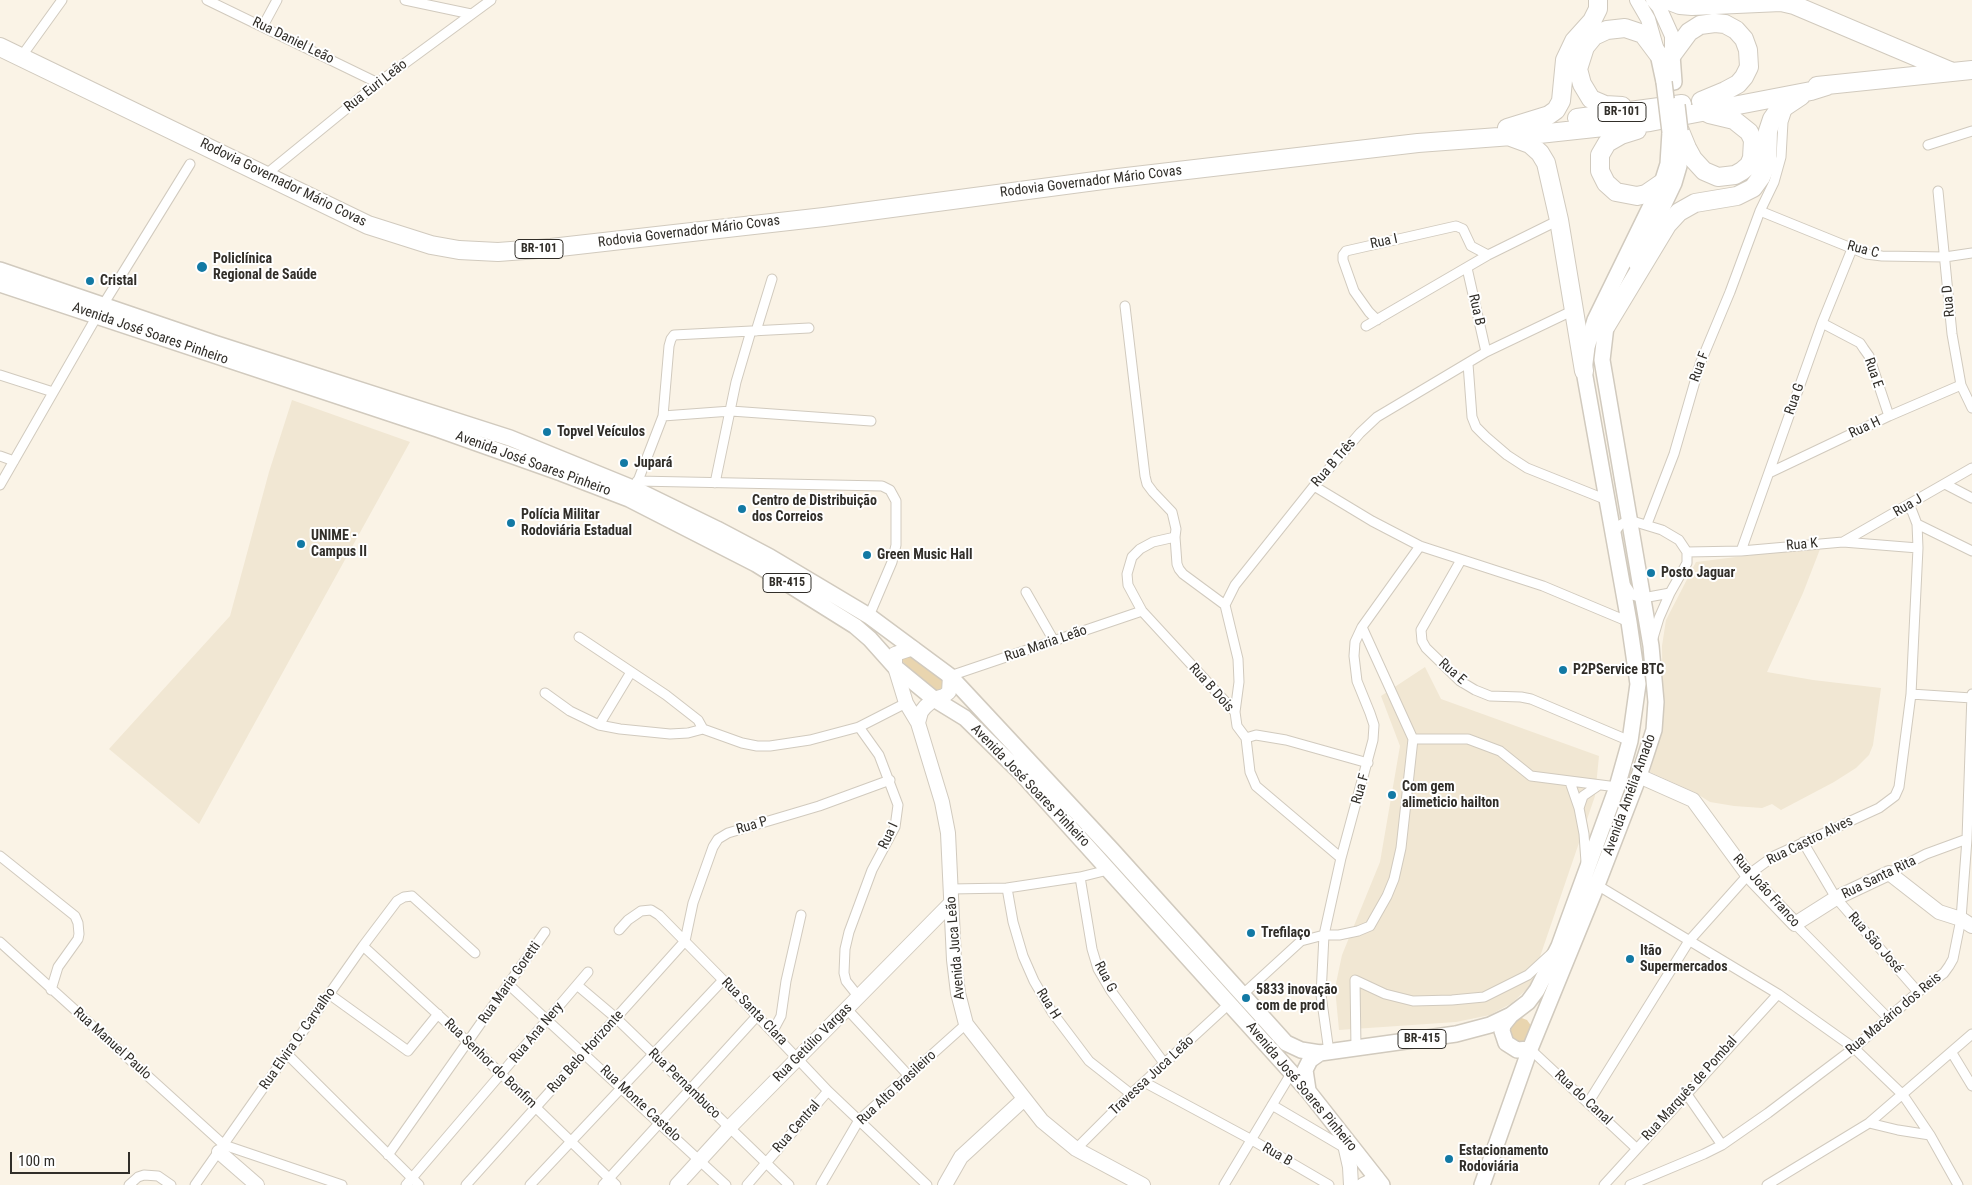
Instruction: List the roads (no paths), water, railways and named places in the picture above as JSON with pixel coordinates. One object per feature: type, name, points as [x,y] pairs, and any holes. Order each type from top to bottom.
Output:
[{"type":"highway","points":[[1508,132],[1549,115],[1556,110],[1561,101],[1565,60],[1574,41],[1592,21],[1598,9],[1598,0]]},
{"type":"highway","points":[[1665,0],[1692,6],[1781,2],[1794,5],[1952,72]]},
{"type":"highway","points":[[1662,183],[1646,194],[1631,196],[1616,192],[1606,184],[1600,171],[1600,155],[1607,144],[1621,135],[1643,127],[1649,115],[1605,105],[1591,99],[1582,84],[1578,68],[1585,47],[1594,36],[1607,30],[1625,28],[1643,34],[1665,54],[1689,32],[1700,25],[1725,24],[1736,30],[1744,39],[1748,50],[1749,67],[1738,84],[1701,107]]},
{"type":"highway","name":"Rodovia Governador Mário Covas","points":[[0,47],[171,128],[264,176],[368,225],[430,245],[459,250],[498,252],[551,248],[824,217],[1118,178],[1649,115],[1819,88],[1972,70]]},
{"type":"highway","points":[[1606,326],[1667,226],[1679,212],[1695,202],[1737,196],[1752,188],[1761,177],[1767,163],[1768,131],[1772,119],[1777,112],[1790,103],[1819,88]]},
{"type":"highway","points":[[1675,131],[1693,159],[1712,175],[1735,175],[1749,165],[1754,148],[1749,132],[1734,120],[1701,107]]},
{"type":"highway","points":[[1508,132],[1530,144],[1540,153],[1546,163],[1558,220],[1584,371]]},
{"type":"main road","points":[[1665,54],[1675,131]]},
{"type":"main road","name":"Avenida Amélia Amado","points":[[1325,1053],[1456,1034],[1490,1025],[1513,1014],[1528,1002],[1538,990],[1559,946],[1617,787],[1630,741],[1638,684],[1629,622],[1584,371],[1587,347],[1595,320],[1662,183],[1675,131]]},
{"type":"main road","name":"Avenida Amélia Amado","points":[[1482,1185],[1530,1049],[1597,885],[1639,776],[1654,730],[1656,702],[1651,646],[1602,360],[1606,326],[1674,182],[1679,166],[1675,131]]},
{"type":"main road","name":"Avenida José Soares Pinheiro","points":[[0,270],[100,311],[560,472],[629,499],[756,564],[855,626],[870,639],[895,667],[934,699],[965,718],[1007,760],[1108,870],[1236,999],[1286,1043],[1301,1050],[1325,1053]]},
{"type":"main road","name":"Avenida José Soares Pinheiro","points":[[0,284],[100,311],[510,438],[636,485],[770,557],[869,616],[950,676],[1112,850],[1236,999],[1308,1091],[1344,1142],[1380,1182]]},
{"type":"main road","points":[[1530,1049],[1516,1050],[1506,1043],[1502,1031],[1504,1025],[1513,1014],[1528,1015],[1533,1018],[1539,1030]]},
{"type":"main road","points":[[1308,1091],[1305,1070],[1310,1060],[1325,1053]]},
{"type":"street","points":[[21,57],[62,0]]},
{"type":"street","name":"Rua Daniel Leão","points":[[207,0],[378,83]]},
{"type":"street","points":[[263,26],[277,0]]},
{"type":"street","points":[[405,0],[470,14]]},
{"type":"street","name":"Rua Euri Leão","points":[[264,176],[378,83],[490,0]]},
{"type":"street","points":[[1636,0],[1648,19],[1665,54]]},
{"type":"street","points":[[1665,0],[1659,7],[1672,36],[1665,54]]},
{"type":"street","name":"Rua F","points":[[1647,524],[1674,454],[1700,364],[1730,292],[1760,211],[1774,182],[1781,157],[1783,122],[1790,103]]},
{"type":"street","points":[[1928,145],[1972,131]]},
{"type":"street","points":[[0,485],[100,311],[190,164]]},
{"type":"street","name":"Rua D","points":[[1938,191],[1952,334],[1961,385],[1972,408]]},
{"type":"street","name":"Rua C","points":[[1760,211],[1852,249],[1882,256],[1945,257],[1972,253]]},
{"type":"street","points":[[1366,326],[1488,254],[1558,220]]},
{"type":"street","name":"Rua I","points":[[1377,320],[1354,291],[1343,260],[1343,255],[1346,251],[1456,226],[1463,229],[1472,246],[1488,254]]},
{"type":"street","name":"Rua G","points":[[1741,551],[1822,323],[1852,249]]},
{"type":"street","name":"Rua B","points":[[1467,268],[1486,352]]},
{"type":"street","points":[[715,483],[736,382],[772,279]]},
{"type":"street","points":[[1125,306],[1147,484],[1172,512],[1175,520],[1177,564],[1179,569],[1224,605],[1238,659],[1240,682],[1235,712]]},
{"type":"street","name":"Rua B Três","points":[[1224,605],[1235,585],[1314,486],[1360,434],[1378,417],[1486,352],[1574,310]]},
{"type":"street","name":"Rua E","points":[[1822,323],[1860,343],[1864,348],[1869,356],[1889,416]]},
{"type":"street","points":[[809,328],[674,335],[670,339],[663,416],[636,485],[715,483],[882,486],[890,490],[896,501],[896,546],[892,562],[869,616]]},
{"type":"street","points":[[1468,364],[1472,417],[1476,427],[1486,437],[1507,456],[1527,468],[1607,500]]},
{"type":"street","points":[[0,375],[53,392]]},
{"type":"street","name":"Rua H","points":[[1769,473],[1889,416],[1961,385]]},
{"type":"street","points":[[663,416],[731,411],[871,421]]},
{"type":"street","points":[[0,456],[14,460]]},
{"type":"street","name":"Rua J","points":[[1843,542],[1972,468]]},
{"type":"street","points":[[1945,484],[1972,498]]},
{"type":"street","points":[[1314,486],[1372,521],[1420,546],[1543,586],[1629,622]]},
{"type":"street","name":"Rua Castro Alves","points":[[1588,1103],[1690,940],[1748,876],[1774,856],[1879,808],[1895,796],[1899,787],[1902,768],[1910,694],[1918,548],[1917,524],[1912,511],[1907,507]]},
{"type":"street","points":[[1613,534],[1620,525],[1629,520],[1647,524],[1679,540],[1687,552],[1686,563],[1659,618],[1651,646]]},
{"type":"street","points":[[1917,524],[1972,551]]},
{"type":"street","name":"Rua B Dois","points":[[1175,537],[1153,542],[1140,549],[1132,557],[1127,574],[1128,585],[1142,611],[1235,712],[1237,726],[1246,738],[1250,772],[1256,786],[1341,858]]},
{"type":"street","name":"Rua K","points":[[1687,552],[1741,551],[1843,542],[1918,548]]},
{"type":"street","name":"Rua F","points":[[1325,1053],[1321,995],[1324,935],[1341,858],[1373,740],[1374,725],[1356,682],[1355,642],[1362,627],[1420,546]]},
{"type":"street","name":"Rua E","points":[[1461,560],[1421,630],[1422,641],[1426,648],[1460,681],[1474,690],[1490,696],[1531,699],[1630,741]]},
{"type":"street","points":[[1622,582],[1632,595],[1643,598],[1670,593]]},
{"type":"street","points":[[1026,592],[1054,641]]},
{"type":"street","name":"Rua Maria Leão","points":[[950,676],[1142,611]]},
{"type":"street","points":[[1236,999],[1301,942],[1324,935],[1339,935],[1367,928],[1387,896],[1394,879],[1400,856],[1410,780],[1413,739],[1362,627]]},
{"type":"street","points":[[579,637],[666,695],[698,720],[703,729]]},
{"type":"street","points":[[895,667],[895,654],[899,651],[913,648]]},
{"type":"street","name":"Avenida Juca Leão","points":[[895,667],[906,703],[918,723],[942,802],[948,834],[958,993],[966,1024],[1042,1121],[1076,1149],[1143,1185]]},
{"type":"street","points":[[599,725],[631,672]]},
{"type":"street","points":[[918,723],[921,712],[934,699],[944,696],[949,692],[950,676]]},
{"type":"street","points":[[545,693],[570,712],[599,725],[670,734],[688,733],[703,729],[742,743],[770,746],[810,740],[859,727],[906,703]]},
{"type":"street","points":[[1910,694],[1972,698]]},
{"type":"street","name":"Rua Macário dos Reis","points":[[1630,1185],[1722,1145],[1854,1048],[1918,992],[1944,973],[1949,966],[1966,923],[1972,694]]},
{"type":"street","name":"Rua I","points":[[858,996],[846,980],[844,973],[848,932],[872,870],[895,827],[898,804],[879,755],[859,727]]},
{"type":"street","points":[[1246,738],[1256,735],[1286,740],[1368,763]]},
{"type":"street","points":[[1413,739],[1468,739],[1500,751],[1531,776],[1617,787]]},
{"type":"street","name":"Rua João Franco","points":[[1639,776],[1693,800],[1748,876],[1888,1018]]},
{"type":"street","name":"Rua P","points":[[685,941],[692,903],[713,847],[718,839],[728,833],[820,806],[890,780]]},
{"type":"street","points":[[1570,782],[1579,808],[1584,834],[1586,872]]},
{"type":"street","points":[[1579,808],[1583,796],[1599,785]]},
{"type":"street","name":"Rua Santa Rita","points":[[1795,924],[1836,898],[1926,854],[1967,839]]},
{"type":"street","name":"Rua São José","points":[[1803,842],[1836,898],[1918,992]]},
{"type":"street","points":[[0,856],[75,916],[78,923],[80,934],[78,939],[58,967],[51,990]]},
{"type":"street","points":[[951,896],[1080,877],[1108,870]]},
{"type":"street","points":[[1890,873],[1939,912],[1966,923]]},
{"type":"street","name":"Rua G","points":[[1080,877],[1092,949],[1098,969],[1110,992],[1164,1063]]},
{"type":"street","points":[[1597,885],[1778,994],[1854,1048],[1903,1095],[1930,1135],[1958,1185]]},
{"type":"street","name":"Rua H","points":[[1007,888],[1013,922],[1023,956],[1034,981],[1052,1012],[1089,1061],[1131,1094]]},
{"type":"street","name":"Rua Elvira O. Carvalho","points":[[195,1185],[286,1054],[397,901],[404,897],[412,896],[475,953]]},
{"type":"street","name":"Rua Getúlio Vargas","points":[[677,1185],[951,896]]},
{"type":"street","name":"Rua Santa Clara","points":[[619,930],[634,915],[641,911],[651,910],[670,924],[828,1091],[927,1185]]},
{"type":"street","points":[[773,1031],[781,1016],[786,981],[801,915]]},
{"type":"street","name":"Rua Maria Goretti","points":[[388,1155],[469,1043],[545,932]]},
{"type":"street","name":"Rua Belo Horizonte","points":[[466,1185],[685,941]]},
{"type":"street","name":"Rua Manuel Paulo","points":[[0,942],[221,1149]]},
{"type":"street","name":"Rua Senhor do Bonfim","points":[[363,946],[572,1141],[606,1182],[616,1185]]},
{"type":"street","points":[[1356,1048],[1355,980],[1385,994],[1413,1001],[1484,997],[1528,975],[1559,946]]},
{"type":"street","name":"Rua Ana Nery","points":[[412,1183],[588,972]]},
{"type":"street","points":[[530,1185],[723,980]]},
{"type":"street","name":"Rua Monte Castelo","points":[[508,984],[660,1122],[726,1185]]},
{"type":"street","name":"Rua Pernambuco","points":[[578,985],[616,1018],[789,1185]]},
{"type":"street","points":[[329,994],[408,1051],[438,1014]]},
{"type":"street","name":"Rua Marquês de Pombal","points":[[1604,1185],[1778,994]]},
{"type":"street","name":"Travessa Juca Leão","points":[[1076,1149],[1164,1063],[1236,999]]},
{"type":"street","points":[[846,1008],[909,1076]]},
{"type":"street","points":[[606,1182],[757,1016]]},
{"type":"street","name":"Rua Alto Brasileiro","points":[[821,1185],[859,1120],[966,1024]]},
{"type":"street","points":[[1767,1185],[1869,1123],[1972,1034]]},
{"type":"street","name":"Rua do Canal","points":[[1530,1049],[1636,1148]]},
{"type":"street","points":[[1952,1053],[1972,1086]]},
{"type":"street","points":[[286,1054],[388,1155],[412,1183]]},
{"type":"street","points":[[1224,1185],[1292,1072]]},
{"type":"street","points":[[1144,1082],[1252,1140]]},
{"type":"street","name":"Rua Central","points":[[747,1185],[828,1091]]},
{"type":"street","points":[[1686,1093],[1722,1145]]},
{"type":"street","points":[[945,1185],[961,1157],[1024,1099]]},
{"type":"street","name":"Avenida José Soares Pinheiro","points":[[1272,1105],[1344,1142]]},
{"type":"street","points":[[1869,1123],[1930,1135]]},
{"type":"street","name":"Rua B","points":[[1252,1140],[1329,1185]]},
{"type":"street","points":[[1344,1142],[1350,1167],[1351,1185]]},
{"type":"street","points":[[221,1149],[339,1185]]},
{"type":"street","points":[[221,1149],[257,1185]]},
{"type":"street","points":[[129,1185],[138,1177],[144,1175],[158,1176],[171,1185]]},
{"type":"street","points":[[1363,1185],[1380,1182]]},
{"type":"place","name":"Policlínica Regional de Saúde","points":[[202,267]]},
{"type":"place","name":"Cristal","points":[[90,281]]},
{"type":"place","name":"Topvel Veículos","points":[[547,432]]},
{"type":"place","name":"Jupará","points":[[624,463]]},
{"type":"place","name":"Centro de Distribuição dos Correios","points":[[742,509]]},
{"type":"place","name":"Polícia Militar Rodoviária Estadual","points":[[511,523]]},
{"type":"place","name":"UNIME - Campus II","points":[[301,544]]},
{"type":"place","name":"Green Music Hall","points":[[867,555]]},
{"type":"place","name":"Posto Jaguar","points":[[1651,573]]},
{"type":"place","name":"P2PService BTC","points":[[1563,670]]},
{"type":"place","name":"Com gem alimeticio hailton","points":[[1392,795]]},
{"type":"place","name":"Trefilaço","points":[[1251,933]]},
{"type":"place","name":"Itão Supermercados","points":[[1630,959]]},
{"type":"place","name":"5833 inovação com de prod","points":[[1246,998]]},
{"type":"place","name":"Estacionamento Rodoviária","points":[[1449,1159]]}]
